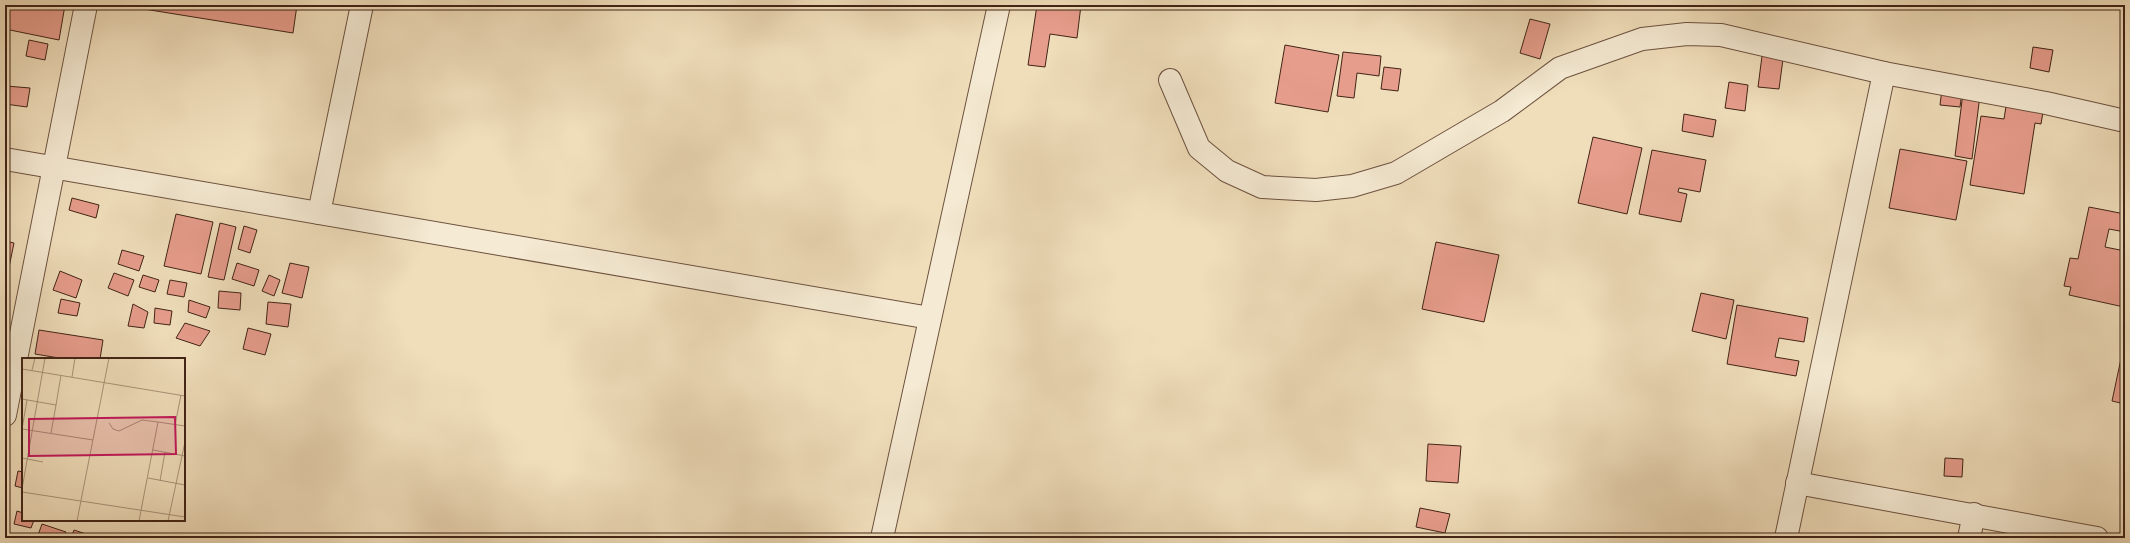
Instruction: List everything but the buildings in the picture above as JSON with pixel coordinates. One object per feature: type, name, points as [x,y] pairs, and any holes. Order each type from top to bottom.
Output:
[{"type":"street","points":[[5,415],[86,5]]},
{"type":"street","points":[[319,213],[362,5]]},
{"type":"street","points":[[882,538],[999,5]]},
{"type":"street","points":[[1170,80],[1199,148],[1227,171],[1262,187],[1316,190],[1352,186],[1396,173],[1502,111],[1560,68],[1642,39],[1687,34],[1721,35],[1884,72],[2046,103],[2125,121]]},
{"type":"street","points":[[1786,538],[1884,72]]},
{"type":"street","points":[[5,159],[930,318]]},
{"type":"street","points":[[1797,483],[1974,514],[2097,538]]},
{"type":"street","points":[[1969,538],[1974,514]]}]
